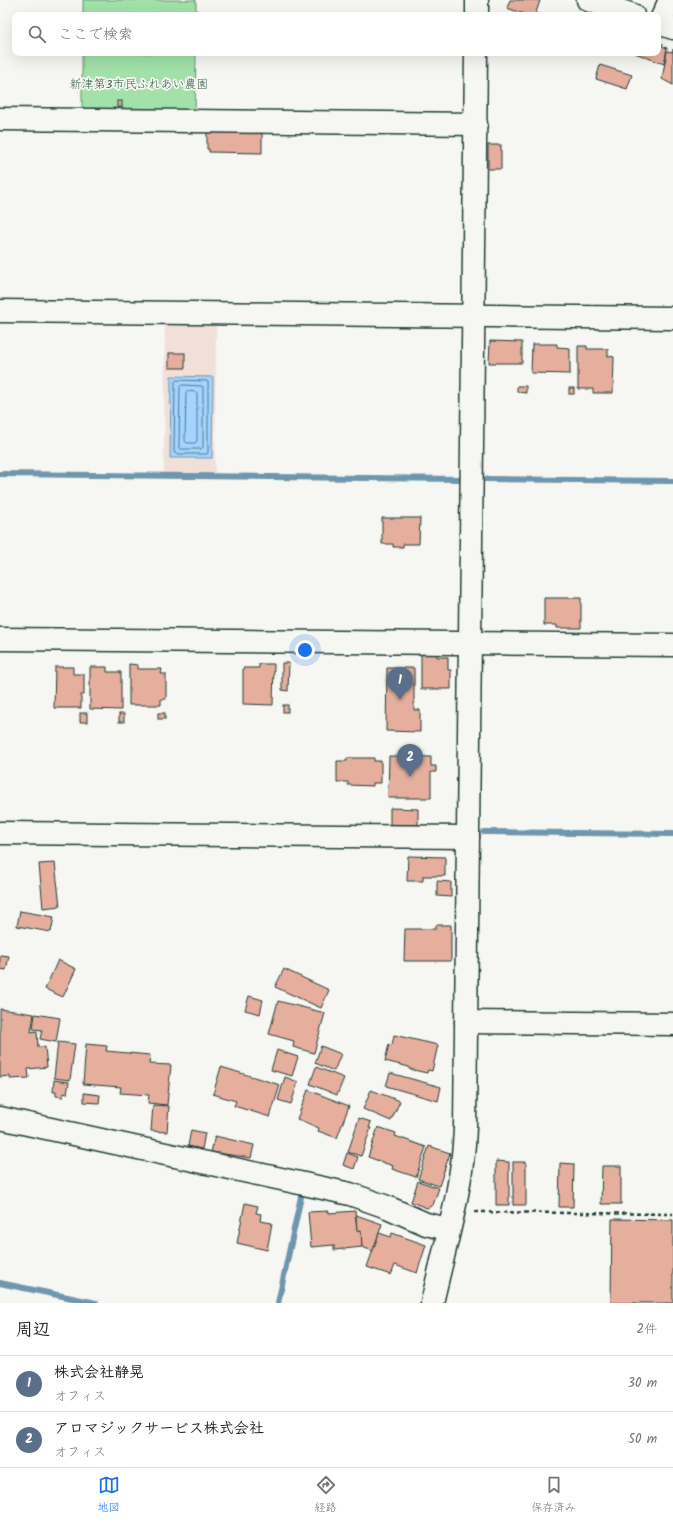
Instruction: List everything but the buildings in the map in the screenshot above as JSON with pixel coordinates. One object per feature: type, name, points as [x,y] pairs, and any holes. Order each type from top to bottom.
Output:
[{"type":"street","points":[[476,12],[477,0]]},
{"type":"street","points":[[588,0],[624,12]]},
{"type":"street","points":[[663,25],[670,0]]},
{"type":"street","points":[[432,1303],[464,1146],[476,56]]},
{"type":"street","points":[[0,119],[476,124]]},
{"type":"street","points":[[0,311],[673,318]]},
{"type":"street","points":[[0,639],[673,645]]},
{"type":"street","points":[[0,833],[468,837]]},
{"type":"street","points":[[466,1022],[673,1024]]},
{"type":"street","points":[[0,1118],[350,1194],[387,1207],[426,1224],[450,1220]]},
{"type":"path","points":[[450,1220],[673,1214]]},
{"type":"shaded area","points":[[165,322],[216,323],[215,474],[164,474]]},
{"type":"green space","points":[[83,0],[196,0],[196,12],[83,12]]},
{"type":"green space","name":"新津第3市民ふれあい農園","points":[[82,56],[196,56],[195,115],[82,113]]},
{"type":"water","points":[[171,376],[213,377],[212,458],[170,458]]},
{"type":"waterway","points":[[0,474],[461,479]]},
{"type":"waterway","points":[[483,479],[673,481]]},
{"type":"waterway","points":[[484,832],[673,834]]},
{"type":"waterway","points":[[278,1303],[302,1192]]},
{"type":"waterway","points":[[0,1283],[96,1303]]},
{"type":"place","name":"株式会社静晃","points":[[400,700]]},
{"type":"place","name":"アロマジックサービス株式会社","points":[[410,777]]}]
